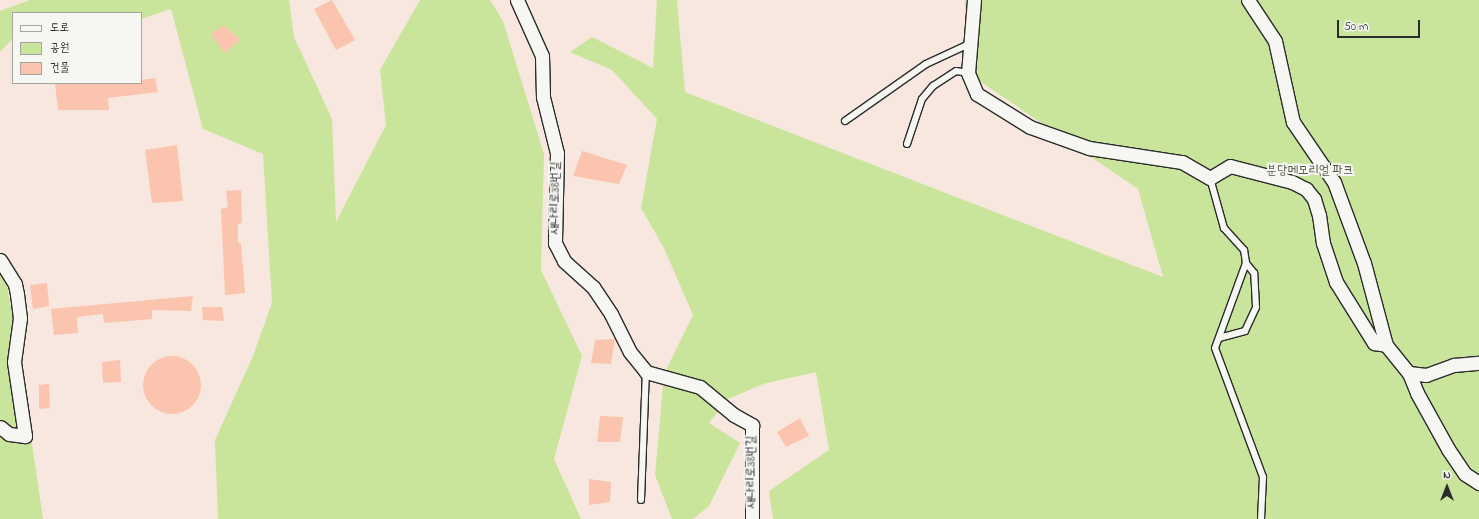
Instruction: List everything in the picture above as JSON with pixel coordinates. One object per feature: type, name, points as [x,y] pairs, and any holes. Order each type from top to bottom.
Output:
[{"type":"street","name":"새나리로38번길","points":[[517,0],[542,56],[543,96],[557,153],[555,243],[564,261],[593,287],[611,314],[630,352],[646,372],[700,387],[734,415],[752,425],[752,519]]},
{"type":"street","points":[[974,0],[969,44],[968,72],[977,94],[1030,127],[1088,148],[1182,162],[1210,178],[1230,166],[1292,182],[1306,189],[1314,199],[1319,215],[1323,243],[1336,282],[1374,343],[1386,344]]},
{"type":"street","points":[[1248,0],[1275,41],[1293,122],[1334,182],[1364,263],[1386,344],[1409,373],[1417,393],[1448,449],[1465,474],[1479,483]]},
{"type":"street","points":[[0,260],[15,284],[17,294],[20,318],[14,362],[25,436],[9,434],[0,427]]},
{"type":"street","points":[[1409,373],[1426,375],[1454,365],[1479,363]]},
{"type":"lane","points":[[845,121],[926,64],[969,44]]},
{"type":"lane","points":[[907,144],[922,99],[933,86],[956,71],[968,72]]},
{"type":"lane","points":[[1210,178],[1224,228],[1244,250],[1246,263],[1215,348],[1263,477],[1261,519]]},
{"type":"lane","points":[[1219,338],[1245,331],[1256,307],[1254,273],[1246,263]]},
{"type":"lane","points":[[642,500],[646,372]]},
{"type":"green space","points":[[30,0],[289,0],[294,37],[332,119],[336,222],[386,125],[380,70],[420,0],[490,0],[503,21],[544,154],[541,270],[582,356],[554,459],[581,519],[218,519],[215,440],[253,356],[272,303],[263,154],[203,129],[171,9],[142,19],[142,12],[12,12],[12,39],[0,52],[0,11]]},
{"type":"green space","name":"분당메모리얼 파크","points":[[657,0],[677,0],[685,92],[1163,277],[1138,189],[968,73],[965,0],[1479,0],[1479,519],[773,519],[769,491],[829,450],[816,372],[763,384],[728,399],[709,423],[740,443],[709,506],[693,519],[672,519],[655,475],[664,374],[693,315],[664,248],[641,208],[657,119],[612,70],[570,52],[592,37],[653,68]]},
{"type":"green space","points":[[0,266],[4,268],[19,355],[43,519],[0,519]]},
{"type":"building","points":[[332,0],[355,40],[336,50],[314,9]]},
{"type":"building","points":[[224,25],[240,40],[224,53],[211,34]]},
{"type":"building","points":[[155,78],[158,92],[108,98],[109,110],[58,110],[55,84],[142,84],[142,80]]},
{"type":"building","points":[[177,145],[183,201],[152,203],[145,150]]},
{"type":"building","points":[[582,151],[627,165],[619,184],[573,176]]},
{"type":"building","points":[[241,190],[242,223],[238,224],[238,243],[241,243],[245,293],[225,295],[221,209],[228,207],[226,191]]},
{"type":"building","points":[[47,283],[49,306],[33,309],[30,285]]},
{"type":"building","points":[[193,296],[191,311],[152,310],[152,319],[104,323],[103,314],[77,317],[78,333],[54,335],[51,309]]},
{"type":"building","points":[[202,307],[222,307],[224,321],[203,320]]},
{"type":"building","points":[[615,339],[611,364],[591,363],[595,340]]},
{"type":"building","points":[[172,356],[183,358],[193,364],[199,374],[201,385],[199,396],[193,406],[183,412],[172,414],[161,412],[151,406],[145,396],[143,385],[145,374],[151,364],[161,358]]},
{"type":"building","points":[[120,360],[121,382],[103,383],[102,362]]},
{"type":"building","points":[[49,384],[50,408],[39,409],[39,385]]},
{"type":"building","points":[[600,416],[623,417],[620,442],[597,442]]},
{"type":"building","points":[[800,418],[809,436],[786,447],[777,432]]},
{"type":"building","points":[[589,479],[611,482],[610,502],[589,505]]}]
